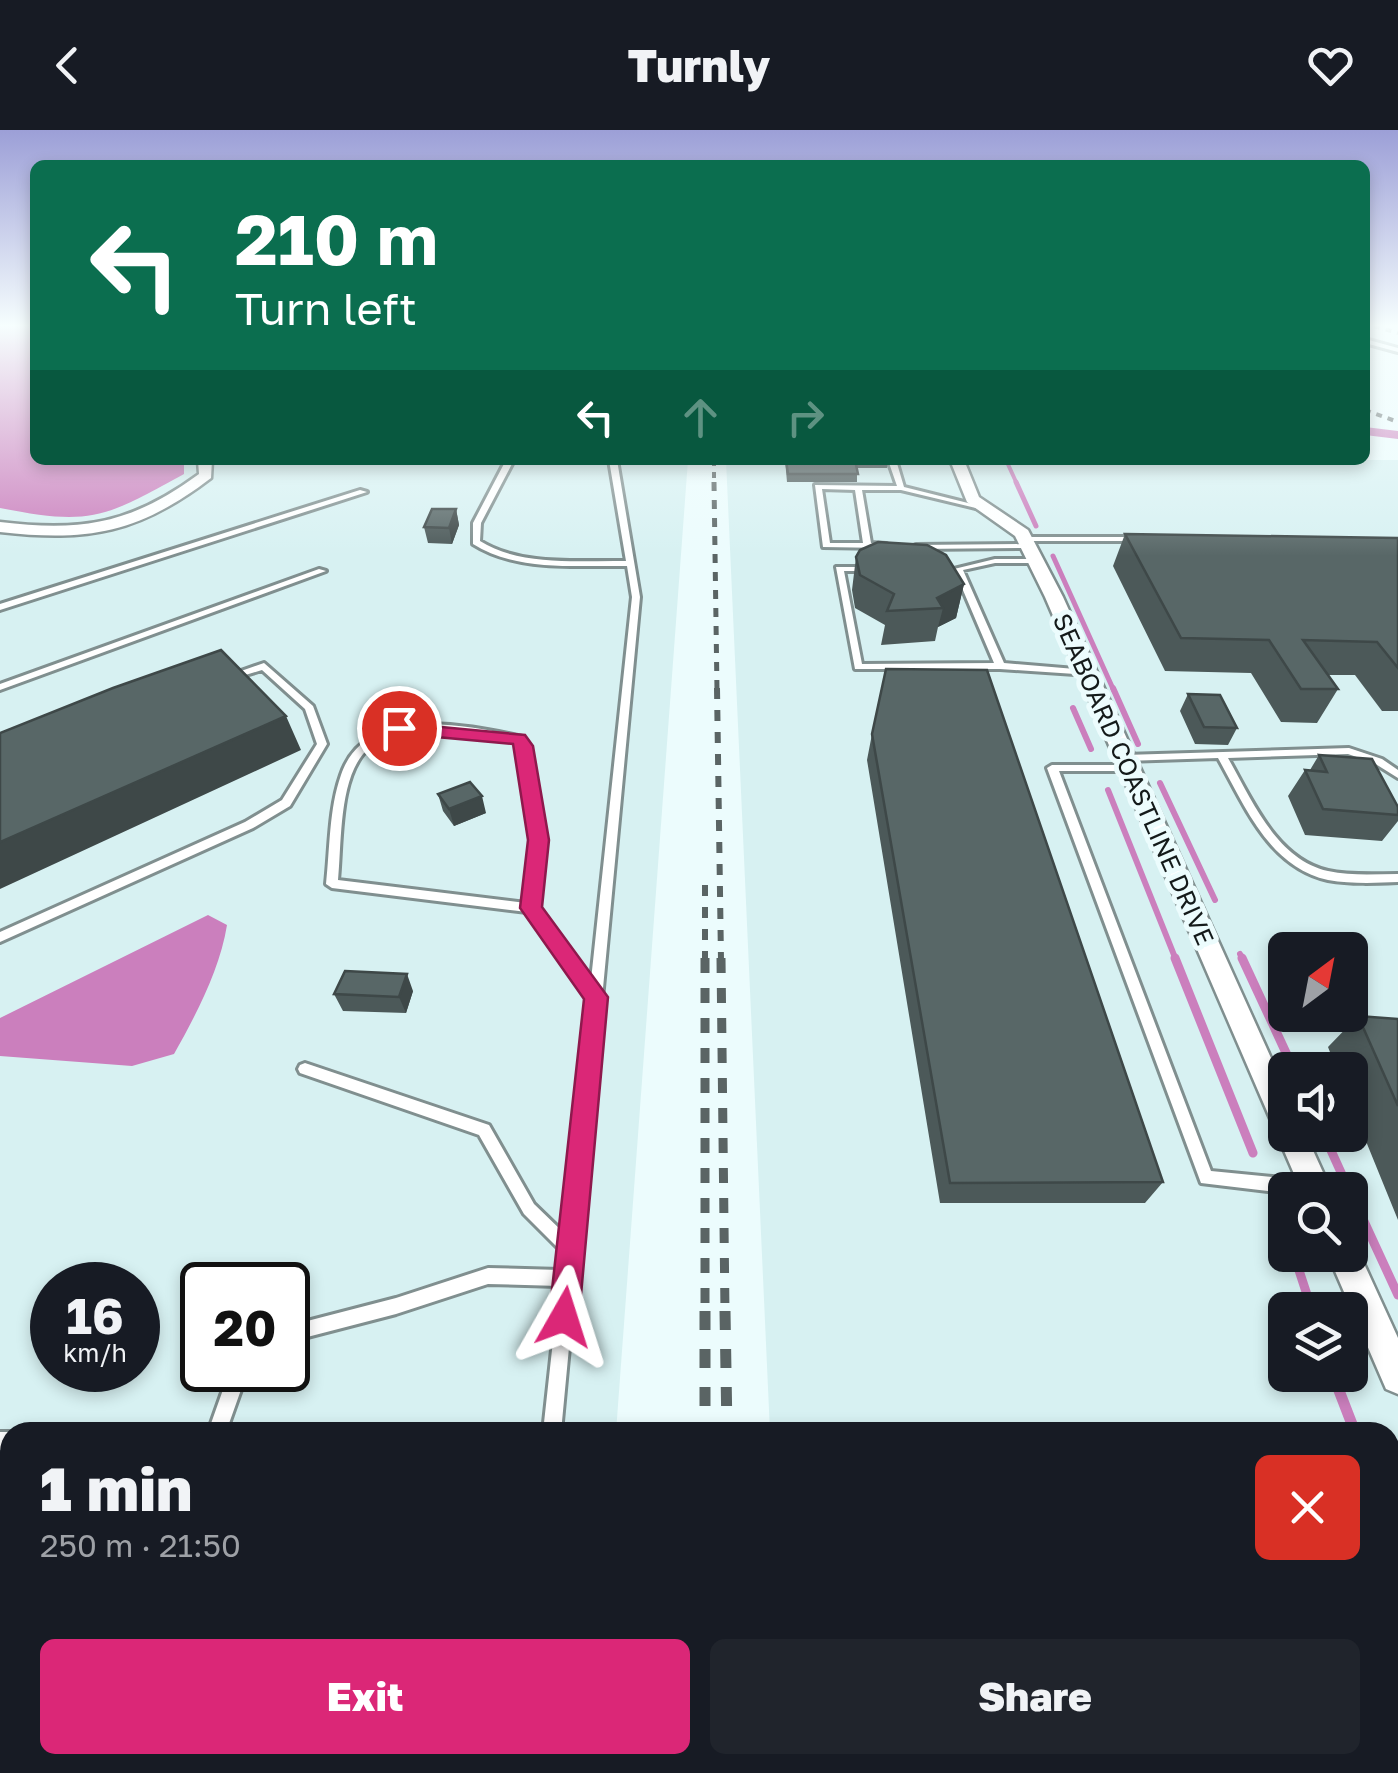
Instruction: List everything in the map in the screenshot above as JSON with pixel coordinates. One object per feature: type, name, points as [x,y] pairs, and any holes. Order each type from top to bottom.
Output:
[{"type":"street","points":[[0,527],[64,534],[109,524],[170,503],[206,475],[205,465]]},
{"type":"street","points":[[959,465],[972,499],[1030,548]]},
{"type":"street","name":"SEABOARD COASTLINE DRIVE","points":[[1030,548],[1268,1082]]},
{"type":"street","points":[[1352,1272],[1398,1377]]},
{"type":"lane","points":[[507,465],[477,523],[476,542],[484,550],[538,560],[628,564]]},
{"type":"lane","points":[[553,1422],[636,597],[614,465]]},
{"type":"lane","points":[[894,465],[901,488]]},
{"type":"lane","points":[[980,507],[901,488],[818,487],[826,545],[1030,548],[1140,539]]},
{"type":"lane","points":[[858,487],[867,546]]},
{"type":"lane","points":[[0,607],[362,492]]},
{"type":"lane","points":[[938,569],[996,561],[1030,548]]},
{"type":"lane","points":[[878,569],[839,569],[858,667],[1000,666],[1088,673]]},
{"type":"lane","points":[[958,569],[1000,666]]},
{"type":"lane","points":[[0,687],[322,572]]},
{"type":"lane","points":[[0,937],[248,825],[286,803],[322,744],[310,708],[264,666],[219,680]]},
{"type":"lane","points":[[531,908],[332,884],[345,784],[351,763],[366,744],[399,728],[519,739],[524,746],[538,840],[531,908],[596,997]]},
{"type":"lane","points":[[1268,1184],[1206,1178],[1052,768],[1221,755],[1349,752],[1378,761],[1398,775]]},
{"type":"lane","points":[[1221,755],[1279,852],[1312,872],[1352,882],[1398,878]]},
{"type":"lane","points":[[305,1070],[484,1130],[529,1209],[572,1250]]},
{"type":"lane","points":[[310,1328],[488,1276],[568,1278]]},
{"type":"lane","points":[[221,1422],[231,1392]]},
{"type":"shaded area","points":[[0,403],[30,403],[30,465],[688,465],[617,1422],[0,1422]]},
{"type":"shaded area","points":[[0,403],[30,403],[30,465],[184,465],[184,474],[115,509],[96,514],[56,516],[0,508]]},
{"type":"shaded area","points":[[1370,460],[1398,460],[1398,1422],[770,1422],[726,465],[1370,465]]},
{"type":"shaded area","points":[[208,915],[227,925],[224,942],[206,991],[174,1054],[132,1066],[0,1056],[0,1018]]},
{"type":"building","points":[[787,465],[856,465],[858,474],[788,474]]},
{"type":"building","points":[[432,509],[456,509],[449,528],[424,527]]},
{"type":"building","points":[[1125,534],[1398,538],[1398,668],[1377,642],[1303,640],[1338,689],[1301,689],[1269,640],[1181,638]]},
{"type":"building","points":[[878,542],[927,545],[946,555],[964,584],[937,598],[943,608],[887,611],[894,594],[860,575],[856,557],[860,550]]},
{"type":"building","points":[[221,650],[286,716],[0,842],[0,733]]},
{"type":"building","points":[[886,669],[987,670],[1163,1182],[950,1183],[872,734]]},
{"type":"building","points":[[1188,694],[1220,695],[1237,728],[1204,727]]},
{"type":"building","points":[[1319,755],[1372,759],[1398,807],[1398,815],[1323,809],[1305,770],[1327,772]]},
{"type":"building","points":[[470,782],[482,796],[449,809],[438,794]]},
{"type":"building","points":[[345,971],[407,974],[399,997],[334,994]]},
{"type":"building","points":[[1368,1017],[1398,1019],[1398,1106],[1365,1032]]},
{"type":"waterway","points":[[1370,432],[1398,435]]},
{"type":"waterway","points":[[1008,465],[1017,484]]},
{"type":"waterway","points":[[1016,482],[1036,526]]},
{"type":"waterway","points":[[1053,556],[1114,691]]},
{"type":"waterway","points":[[1113,688],[1138,744]]},
{"type":"waterway","points":[[1073,708],[1091,749]]},
{"type":"waterway","points":[[1160,783],[1215,900]]},
{"type":"waterway","points":[[1108,790],[1176,960]]},
{"type":"waterway","points":[[1240,954],[1242,958]]},
{"type":"waterway","points":[[1175,958],[1253,1153]]},
{"type":"waterway","points":[[1242,958],[1286,1052]]},
{"type":"waterway","points":[[1332,1152],[1341,1172]]},
{"type":"waterway","points":[[1368,1230],[1398,1295]]},
{"type":"waterway","points":[[1300,1272],[1306,1292]]},
{"type":"waterway","points":[[1340,1392],[1351,1422]]},
{"type":"railway","points":[[1370,412],[1398,422]]},
{"type":"railway","points":[[714,465],[714,482]]},
{"type":"railway","points":[[714,482],[717,691]]},
{"type":"railway","points":[[717,688],[721,960]]},
{"type":"railway","points":[[705,885],[705,1422]]},
{"type":"railway","points":[[721,958],[725,1313]]},
{"type":"railway","points":[[725,1311],[727,1422]]},
{"type":"route","points":[[399,728],[519,739],[524,746],[538,840],[531,908],[596,997],[564,1317]]}]
